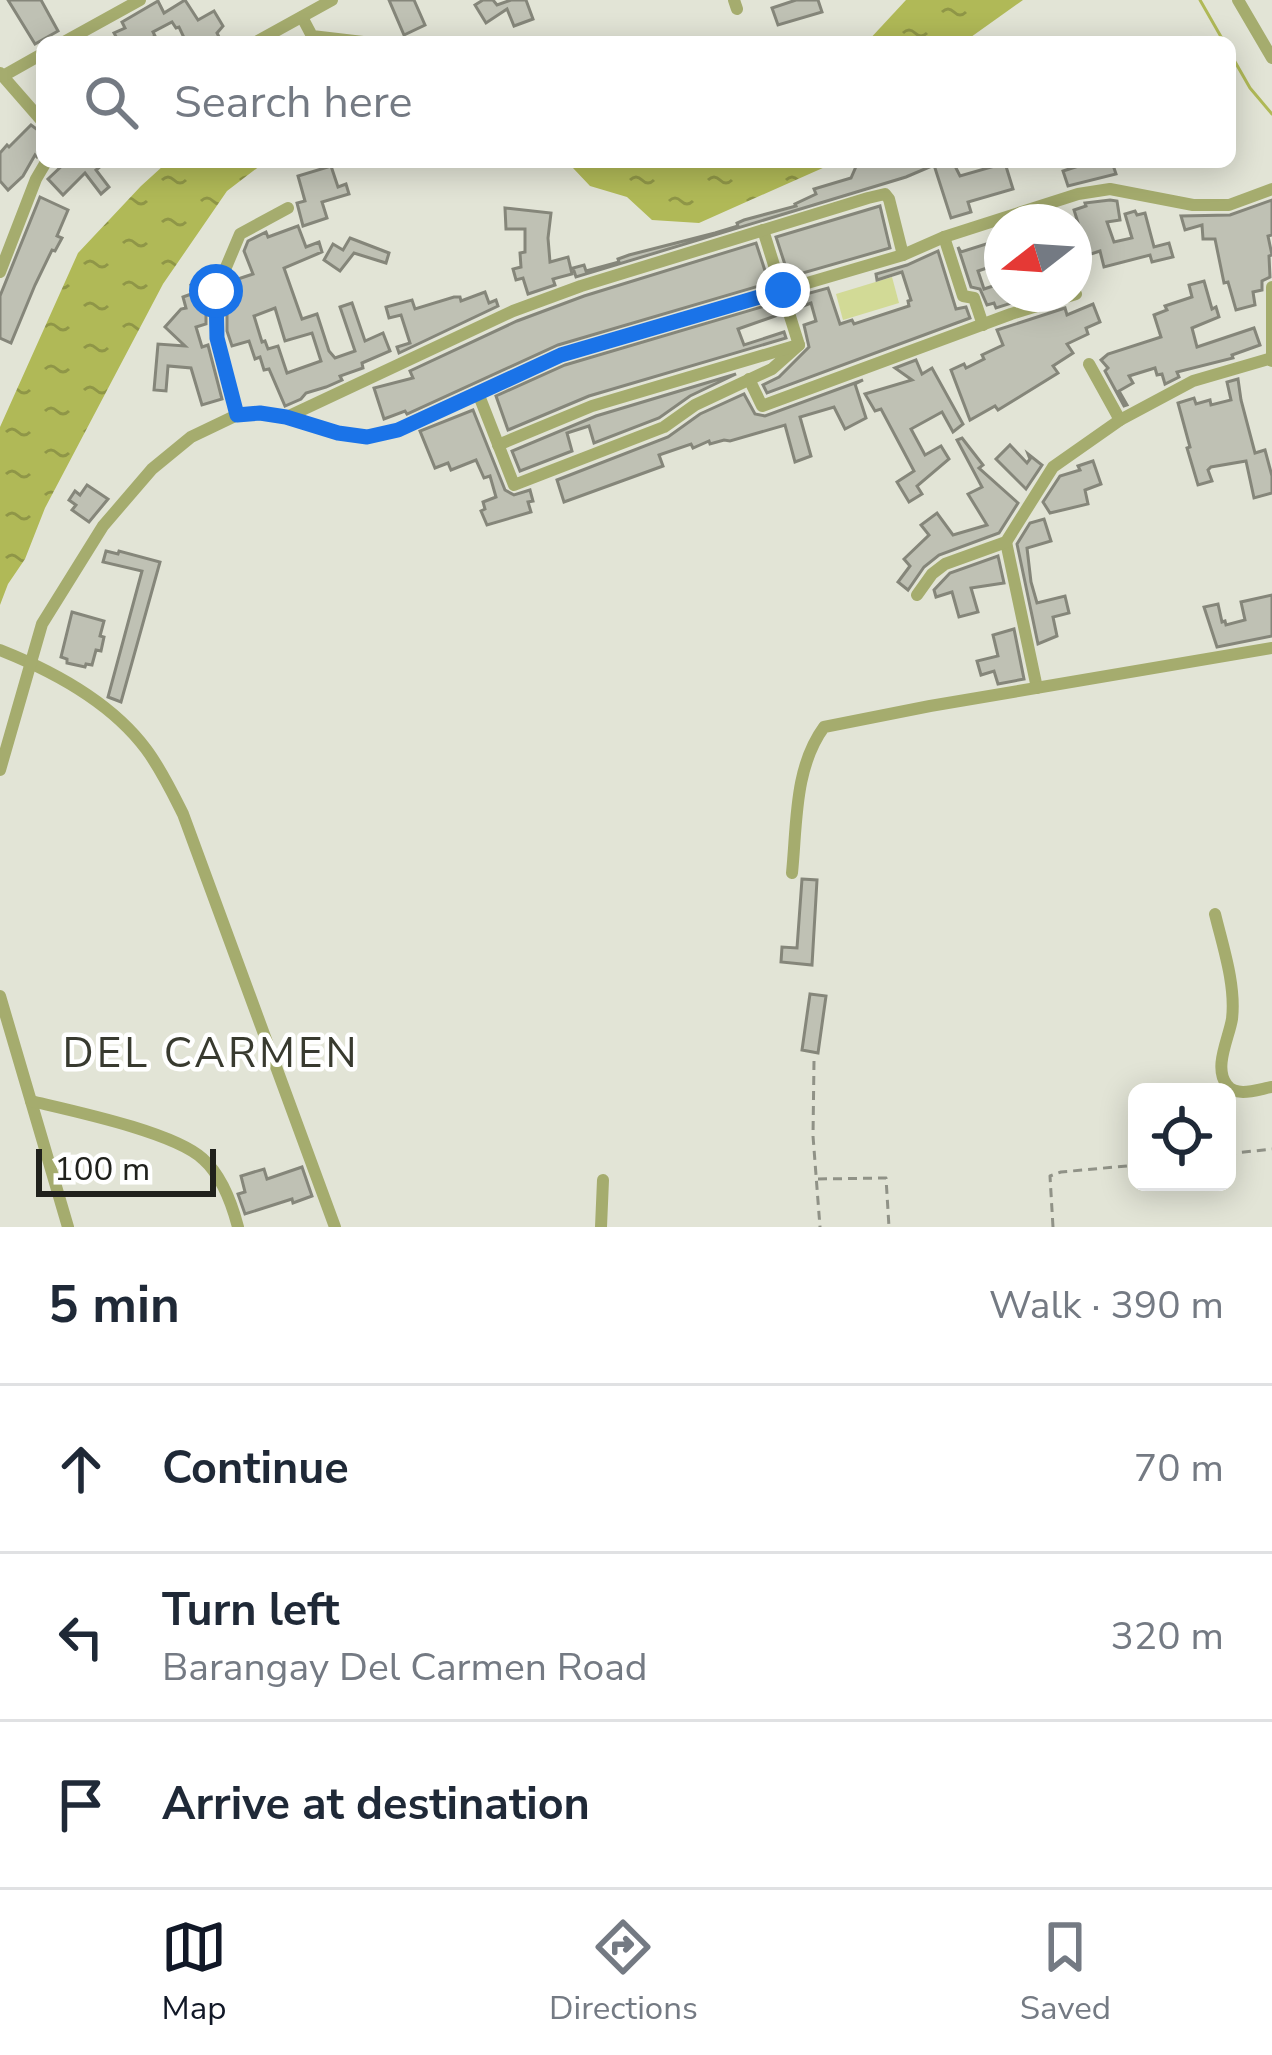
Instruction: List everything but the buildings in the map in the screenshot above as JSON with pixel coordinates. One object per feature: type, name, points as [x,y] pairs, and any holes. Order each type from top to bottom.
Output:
[{"type":"street","points":[[75,36],[140,0]]},
{"type":"street","points":[[267,36],[332,0]]},
{"type":"street","points":[[1238,0],[1272,58]]},
{"type":"street","points":[[302,16],[312,36]]},
{"type":"street","points":[[36,57],[1,74],[36,114]]},
{"type":"street","points":[[0,272],[42,168]]},
{"type":"street","points":[[0,770],[42,624],[103,526],[152,469],[191,437],[237,415],[286,417],[367,437],[398,430],[561,355],[903,255],[1078,194],[1110,189],[1193,205],[1229,205],[1272,189]]},
{"type":"street","points":[[286,417],[513,311],[884,194],[903,255]]},
{"type":"street","points":[[237,415],[217,338],[216,291],[240,234],[288,208]]},
{"type":"street","points":[[0,227],[15,235]]},
{"type":"street","points":[[763,230],[799,345]]},
{"type":"street","points":[[944,237],[963,296],[974,298],[983,325]]},
{"type":"street","points":[[917,595],[945,564],[1006,542],[1053,467],[1120,420],[1192,381],[1272,360],[1272,287]]},
{"type":"street","points":[[749,379],[762,406],[1022,312]]},
{"type":"street","points":[[478,393],[511,482],[516,484],[664,427],[695,405],[772,369],[799,345]]},
{"type":"street","points":[[498,446],[592,406],[799,345]]},
{"type":"street","points":[[1088,364],[1120,420]]},
{"type":"street","points":[[1006,542],[1037,688]]},
{"type":"street","points":[[792,873],[803,767],[824,727],[1272,648]]},
{"type":"street","points":[[0,650],[31,662],[114,715],[145,747],[166,780],[183,814],[335,1227]]},
{"type":"street","points":[[1215,914],[1232,997],[1222,1076],[1235,1092],[1272,1087]]},
{"type":"street","points":[[0,995],[68,1227]]},
{"type":"street","points":[[31,1101],[164,1138],[196,1153],[218,1178],[238,1227]]},
{"type":"street","points":[[602,1227],[603,1180]]},
{"type":"path","points":[[814,1061],[813,1136],[820,1227]]},
{"type":"path","points":[[1236,1153],[1272,1149]]},
{"type":"path","points":[[1053,1227],[1050,1176],[1128,1166]]},
{"type":"path","points":[[816,1179],[886,1178],[889,1227]]},
{"type":"shaded area","points":[[892,277],[899,303],[843,320],[836,294]]},
{"type":"water","points":[[906,0],[1023,0],[972,36],[873,36]]},
{"type":"water","points":[[161,168],[257,168],[227,191],[163,284],[45,508],[0,605],[0,427],[78,253]]},
{"type":"water","points":[[573,168],[823,168],[699,223],[652,220],[627,197],[590,186]]},
{"type":"waterway","points":[[1200,0],[1221,36]]},
{"type":"waterway","points":[[1236,64],[1272,114]]},
{"type":"district","name":"DEL CARMEN","points":[[211,1053]]},
{"type":"route","points":[[216,291],[217,338],[237,415],[286,417],[367,437],[398,430],[561,355],[783,290]]}]
